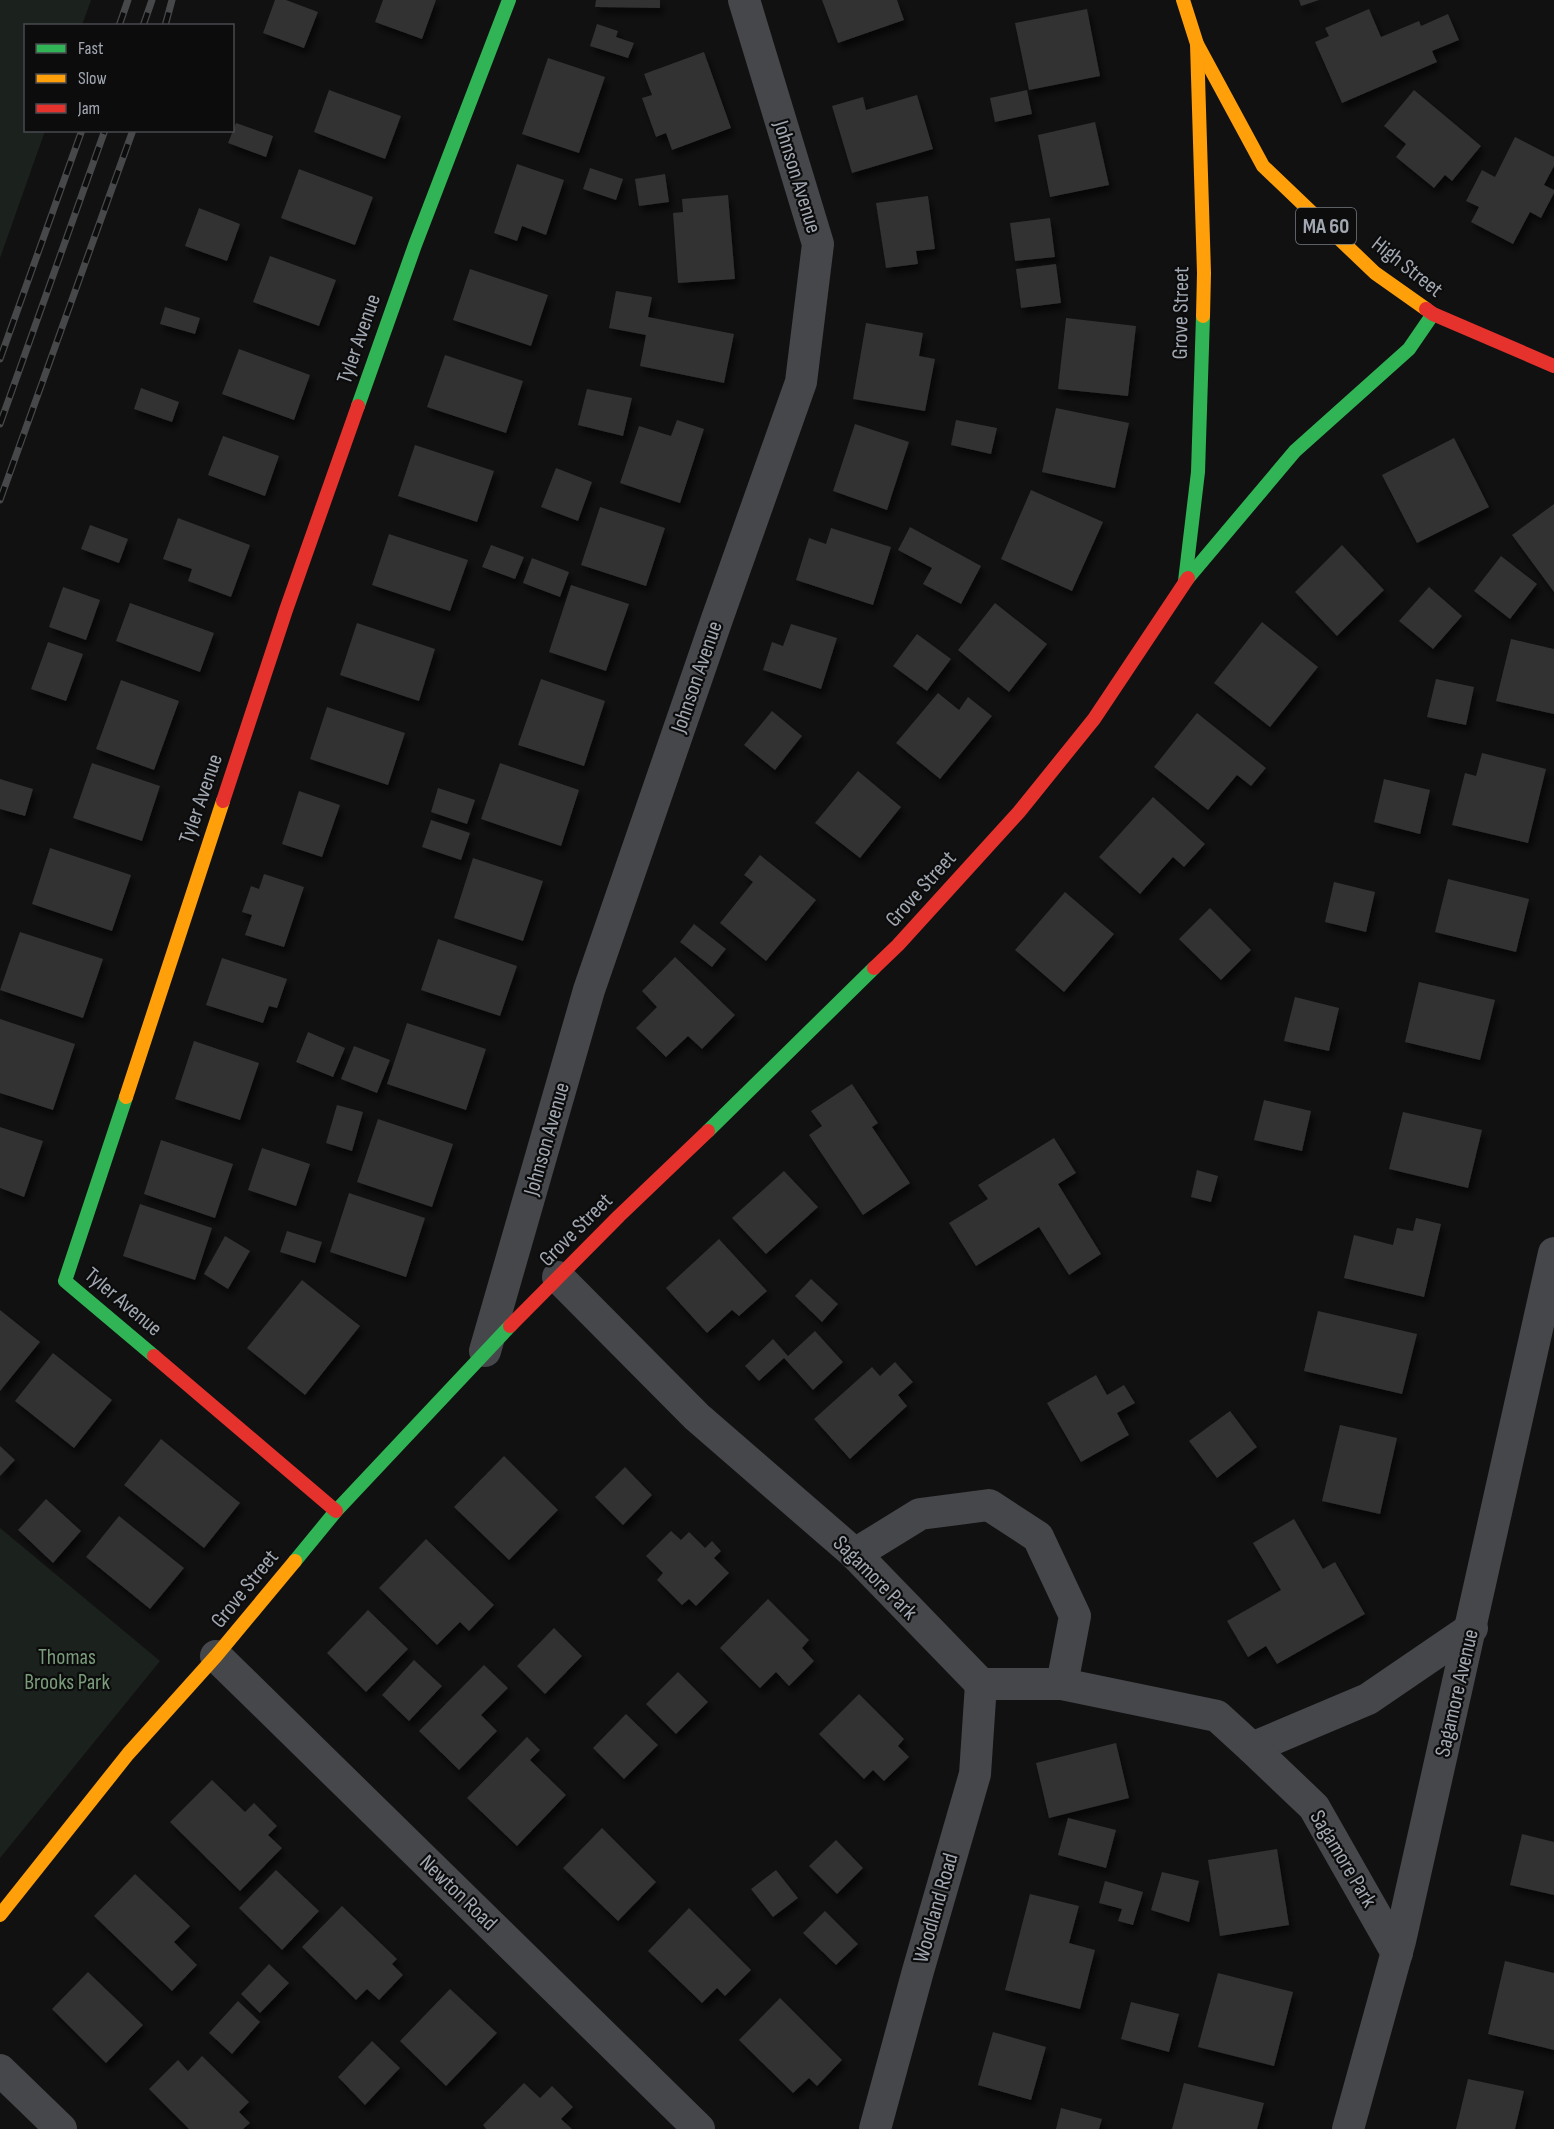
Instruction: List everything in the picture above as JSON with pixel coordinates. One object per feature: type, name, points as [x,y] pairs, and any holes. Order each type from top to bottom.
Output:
[{"type":"street","name":"Tyler Avenue","points":[[336,1511],[65,1281],[286,610],[415,245],[509,0]]},
{"type":"street","name":"Johnson Avenue","points":[[486,1351],[589,990],[801,382],[818,244],[744,0]]},
{"type":"street","name":"High Street","points":[[1183,0],[1197,44],[1263,166],[1376,273],[1433,314],[1554,366]]},
{"type":"street","name":"Grove Street","points":[[1185,581],[1198,472],[1204,273],[1197,44]]},
{"type":"street","name":"Grove Street","points":[[0,1915],[128,1754],[216,1656],[336,1511],[558,1277],[898,945],[1011,821],[1094,719],[1185,581],[1295,451],[1409,350],[1433,314]]},
{"type":"street","name":"Sagamore Avenue","points":[[1348,2129],[1397,1953],[1472,1629],[1554,1253]]},
{"type":"street","name":"Sagamore Park","points":[[558,1277],[697,1417],[855,1554],[981,1684],[1062,1684],[1217,1716],[1314,1807],[1397,1953]]},
{"type":"street","points":[[855,1554],[920,1514],[989,1505],[1038,1537],[1075,1616],[1062,1684]]},
{"type":"street","points":[[1252,1748],[1368,1699],[1472,1629]]},
{"type":"street","name":"Newton Road","points":[[216,1656],[699,2129]]},
{"type":"street","name":"Woodland Road","points":[[875,2129],[975,1774],[981,1684]]},
{"type":"street","points":[[0,2070],[61,2129]]},
{"type":"green space","points":[[0,0],[91,0],[82,24],[24,24],[24,132],[45,132],[0,258]]},
{"type":"green space","name":"Thomas Brooks Park","points":[[0,1528],[160,1661],[0,1858]]},
{"type":"building","points":[[275,0],[286,0],[318,12],[304,48],[263,33]]},
{"type":"building","points":[[383,0],[436,0],[422,39],[375,22]]},
{"type":"building","points":[[596,0],[660,0],[660,8],[595,7]]},
{"type":"building","points":[[822,0],[897,0],[904,20],[838,43]]},
{"type":"building","points":[[1299,0],[1319,0],[1301,6]]},
{"type":"building","points":[[1087,9],[1100,76],[1029,90],[1015,23]]},
{"type":"building","points":[[1369,9],[1381,37],[1419,21],[1421,26],[1448,14],[1459,40],[1432,51],[1437,62],[1342,103],[1315,42],[1329,36],[1325,28]]},
{"type":"building","points":[[597,24],[618,31],[616,37],[634,43],[628,58],[590,46]]},
{"type":"building","points":[[704,52],[731,128],[672,150],[666,133],[656,137],[642,98],[652,95],[644,74]]},
{"type":"building","points":[[548,58],[605,77],[579,153],[522,134]]},
{"type":"building","points":[[329,90],[401,116],[385,159],[314,132]]},
{"type":"building","points":[[1027,90],[1032,114],[995,122],[990,98]]},
{"type":"building","points":[[1414,90],[1481,146],[1452,181],[1445,175],[1434,188],[1396,157],[1406,144],[1384,126]]},
{"type":"building","points":[[917,95],[933,149],[852,173],[832,106],[863,97],[866,110]]},
{"type":"building","points":[[1095,122],[1109,185],[1050,197],[1038,135]]},
{"type":"building","points":[[236,123],[273,136],[266,157],[228,143]]},
{"type":"building","points":[[1515,137],[1554,157],[1554,166],[1544,185],[1554,190],[1554,193],[1541,218],[1530,212],[1513,244],[1471,222],[1479,207],[1466,201],[1482,170],[1495,177]]},
{"type":"building","points":[[517,164],[564,180],[546,235],[522,226],[517,241],[494,233]]},
{"type":"building","points":[[590,168],[623,179],[616,200],[583,189]]},
{"type":"building","points":[[299,169],[373,197],[355,245],[281,218]]},
{"type":"building","points":[[665,174],[669,202],[639,206],[635,179]]},
{"type":"building","points":[[728,195],[735,279],[678,283],[673,213],[683,212],[682,199]]},
{"type":"building","points":[[928,196],[935,249],[916,251],[918,264],[886,268],[876,203]]},
{"type":"building","points":[[199,208],[240,224],[227,261],[185,246]]},
{"type":"building","points":[[1050,218],[1055,257],[1015,261],[1010,223]]},
{"type":"building","points":[[270,256],[336,280],[319,326],[253,302]]},
{"type":"building","points":[[1056,264],[1061,303],[1021,308],[1016,269]]},
{"type":"building","points":[[470,269],[548,295],[531,346],[453,320]]},
{"type":"building","points":[[616,291],[652,297],[648,317],[734,334],[724,383],[640,366],[646,335],[609,328]]},
{"type":"building","points":[[165,307],[200,318],[195,334],[160,324]]},
{"type":"building","points":[[1066,318],[1136,326],[1128,396],[1058,389]]},
{"type":"building","points":[[866,323],[923,333],[919,356],[935,359],[925,411],[853,399]]},
{"type":"building","points":[[239,349],[310,375],[294,420],[222,394]]},
{"type":"building","points":[[445,355],[523,381],[506,433],[427,407]]},
{"type":"building","points":[[141,388],[179,402],[172,422],[134,409]]},
{"type":"building","points":[[587,389],[632,398],[623,436],[578,425]]},
{"type":"building","points":[[1056,408],[1129,423],[1115,488],[1042,472]]},
{"type":"building","points":[[677,420],[704,429],[680,503],[620,483],[639,426],[671,436]]},
{"type":"building","points":[[956,420],[997,428],[991,454],[951,445]]},
{"type":"building","points":[[855,424],[909,442],[887,510],[833,491]]},
{"type":"building","points":[[223,436],[279,456],[265,496],[208,475]]},
{"type":"building","points":[[1454,438],[1489,507],[1417,543],[1382,475]]},
{"type":"building","points":[[415,445],[494,471],[477,522],[398,496]]},
{"type":"building","points":[[556,468],[592,482],[578,521],[541,507]]},
{"type":"building","points":[[1031,490],[1103,522],[1072,591],[1001,559]]},
{"type":"building","points":[[1554,504],[1554,592],[1512,535]]},
{"type":"building","points":[[600,507],[665,528],[646,586],[581,565]]},
{"type":"building","points":[[178,518],[250,545],[231,597],[188,581],[192,569],[163,559]]},
{"type":"building","points":[[90,525],[128,539],[119,563],[81,549]]},
{"type":"building","points":[[910,527],[981,566],[961,604],[923,584],[932,568],[898,550]]},
{"type":"building","points":[[831,528],[891,547],[873,605],[796,580],[809,538],[826,544]]},
{"type":"building","points":[[389,534],[468,560],[450,611],[372,585]]},
{"type":"building","points":[[491,545],[524,557],[515,579],[482,567]]},
{"type":"building","points":[[1342,545],[1384,590],[1337,636],[1295,592]]},
{"type":"building","points":[[1501,556],[1537,584],[1510,619],[1474,591]]},
{"type":"building","points":[[532,558],[569,572],[560,597],[523,583]]},
{"type":"building","points":[[571,585],[629,604],[606,671],[549,652]]},
{"type":"building","points":[[63,587],[100,600],[86,640],[49,627]]},
{"type":"building","points":[[1429,587],[1462,616],[1433,649],[1399,621]]},
{"type":"building","points":[[130,603],[214,633],[200,672],[116,641]]},
{"type":"building","points":[[995,603],[1047,644],[1009,692],[958,650]]},
{"type":"building","points":[[1262,622],[1318,667],[1270,727],[1214,683]]},
{"type":"building","points":[[357,623],[435,649],[419,701],[340,675]]},
{"type":"building","points":[[791,624],[837,638],[821,689],[763,670],[772,642],[783,646]]},
{"type":"building","points":[[917,634],[951,659],[927,691],[893,666]]},
{"type":"building","points":[[1511,639],[1554,649],[1554,714],[1496,701]]},
{"type":"building","points":[[48,642],[83,654],[66,701],[31,689]]},
{"type":"building","points":[[541,679],[605,701],[584,766],[518,745]]},
{"type":"building","points":[[1436,679],[1474,687],[1466,725],[1427,717]]},
{"type":"building","points":[[121,680],[179,701],[154,770],[96,749]]},
{"type":"building","points":[[938,693],[959,710],[968,697],[992,716],[940,779],[896,743]]},
{"type":"building","points":[[327,707],[405,733],[388,785],[310,759]]},
{"type":"building","points":[[772,711],[802,736],[775,770],[744,745]]},
{"type":"building","points":[[1197,713],[1266,768],[1251,786],[1237,775],[1208,810],[1154,767]]},
{"type":"building","points":[[1482,753],[1546,769],[1528,843],[1452,825],[1465,773],[1476,776]]},
{"type":"building","points":[[92,763],[160,786],[142,841],[73,818]]},
{"type":"building","points":[[500,763],[579,790],[561,846],[481,819]]},
{"type":"building","points":[[858,771],[901,807],[860,858],[815,823]]},
{"type":"building","points":[[0,779],[33,789],[25,816],[0,809]]},
{"type":"building","points":[[1384,779],[1430,790],[1420,834],[1374,822]]},
{"type":"building","points":[[438,788],[475,800],[467,824],[431,812]]},
{"type":"building","points":[[299,791],[340,805],[322,857],[282,844]]},
{"type":"building","points":[[1153,797],[1205,844],[1184,867],[1173,857],[1140,894],[1099,857]]},
{"type":"building","points":[[431,820],[470,833],[461,860],[422,847]]},
{"type":"building","points":[[50,848],[131,875],[112,931],[32,904]]},
{"type":"building","points":[[760,855],[816,900],[766,961],[720,923],[753,882],[744,875]]},
{"type":"building","points":[[473,858],[543,881],[523,941],[454,918]]},
{"type":"building","points":[[264,874],[304,887],[284,947],[245,935],[252,915],[242,912],[251,886],[259,889]]},
{"type":"building","points":[[1448,879],[1529,899],[1516,952],[1435,932]]},
{"type":"building","points":[[1334,882],[1375,892],[1366,932],[1325,922]]},
{"type":"building","points":[[1065,892],[1114,934],[1064,992],[1015,950]]},
{"type":"building","points":[[1210,908],[1251,950],[1221,980],[1179,939]]},
{"type":"building","points":[[694,924],[726,949],[712,967],[680,942]]},
{"type":"building","points":[[20,932],[103,959],[83,1018],[0,990]]},
{"type":"building","points":[[438,939],[517,966],[500,1016],[421,990]]},
{"type":"building","points":[[675,957],[735,1015],[702,1049],[688,1036],[666,1057],[636,1028],[657,1007],[642,991]]},
{"type":"building","points":[[222,958],[287,979],[277,1008],[269,1006],[263,1023],[206,1005]]},
{"type":"building","points":[[1419,982],[1495,1000],[1480,1060],[1405,1042]]},
{"type":"building","points":[[1295,997],[1339,1008],[1329,1051],[1284,1041]]},
{"type":"building","points":[[0,1019],[75,1044],[53,1110],[0,1093]]},
{"type":"building","points":[[407,1023],[486,1049],[466,1110],[387,1084]]},
{"type":"building","points":[[308,1032],[345,1048],[333,1077],[296,1062]]},
{"type":"building","points":[[194,1041],[259,1063],[240,1120],[175,1099]]},
{"type":"building","points":[[354,1046],[390,1060],[377,1093],[341,1079]]},
{"type":"building","points":[[852,1084],[878,1123],[872,1127],[910,1183],[863,1215],[809,1135],[822,1126],[811,1111]]},
{"type":"building","points":[[1264,1100],[1311,1111],[1302,1151],[1254,1140]]},
{"type":"building","points":[[337,1105],[363,1112],[352,1151],[326,1143]]},
{"type":"building","points":[[1403,1112],[1482,1130],[1468,1188],[1389,1169]]},
{"type":"building","points":[[378,1119],[453,1144],[432,1207],[357,1182]]},
{"type":"building","points":[[0,1127],[43,1141],[24,1197],[0,1188]]},
{"type":"building","points":[[1054,1138],[1076,1173],[1058,1184],[1101,1254],[1069,1275],[1039,1227],[976,1266],[949,1223],[988,1199],[978,1185]]},
{"type":"building","points":[[161,1140],[233,1164],[215,1218],[144,1194]]},
{"type":"building","points":[[262,1148],[310,1164],[296,1206],[248,1190]]},
{"type":"building","points":[[1197,1170],[1218,1176],[1211,1202],[1191,1197]]},
{"type":"building","points":[[784,1171],[818,1207],[766,1254],[732,1218]]},
{"type":"building","points":[[349,1193],[425,1218],[406,1277],[330,1252]]},
{"type":"building","points":[[140,1204],[212,1228],[195,1280],[123,1256]]},
{"type":"building","points":[[1416,1218],[1441,1224],[1424,1297],[1344,1278],[1354,1235],[1393,1245],[1397,1228],[1413,1231]]},
{"type":"building","points":[[287,1231],[322,1242],[315,1263],[280,1252]]},
{"type":"building","points":[[225,1236],[250,1251],[228,1289],[204,1274]]},
{"type":"building","points":[[719,1239],[767,1291],[739,1316],[732,1310],[707,1333],[666,1288]]},
{"type":"building","points":[[811,1279],[838,1304],[822,1322],[795,1296]]},
{"type":"building","points":[[302,1280],[360,1326],[305,1395],[247,1348]]},
{"type":"building","points":[[0,1310],[40,1342],[0,1391]]},
{"type":"building","points":[[1318,1311],[1417,1334],[1402,1394],[1304,1371]]},
{"type":"building","points":[[815,1331],[843,1362],[813,1390],[784,1358],[759,1381],[745,1366],[773,1339],[788,1356]]},
{"type":"building","points":[[53,1353],[112,1400],[74,1448],[15,1401]]},
{"type":"building","points":[[895,1362],[913,1382],[898,1395],[907,1406],[850,1459],[814,1419],[872,1367],[880,1376]]},
{"type":"building","points":[[1096,1375],[1107,1395],[1124,1385],[1135,1403],[1117,1413],[1129,1435],[1081,1462],[1047,1403]]},
{"type":"building","points":[[1230,1411],[1257,1447],[1217,1478],[1189,1441]]},
{"type":"building","points":[[1340,1425],[1397,1438],[1380,1514],[1322,1501]]},
{"type":"building","points":[[161,1439],[240,1503],[204,1548],[124,1485]]},
{"type":"building","points":[[0,1446],[15,1460],[0,1476]]},
{"type":"building","points":[[504,1456],[558,1510],[509,1560],[454,1507]]},
{"type":"building","points":[[625,1467],[652,1495],[623,1525],[595,1497]]},
{"type":"building","points":[[46,1499],[81,1531],[53,1563],[18,1530]]},
{"type":"building","points":[[119,1516],[184,1568],[150,1609],[86,1557]]},
{"type":"building","points":[[1294,1519],[1323,1569],[1335,1562],[1365,1614],[1277,1664],[1266,1646],[1248,1657],[1227,1621],[1281,1590],[1253,1543]]},
{"type":"building","points":[[671,1531],[681,1540],[689,1532],[705,1548],[712,1541],[721,1551],[714,1558],[729,1573],[696,1606],[689,1599],[682,1605],[657,1580],[663,1573],[646,1556]]},
{"type":"building","points":[[426,1539],[494,1605],[469,1631],[460,1622],[437,1645],[379,1588]]},
{"type":"building","points":[[768,1599],[809,1640],[802,1648],[814,1661],[789,1686],[776,1672],[760,1688],[720,1648]]},
{"type":"building","points":[[368,1610],[408,1649],[366,1692],[327,1653]]},
{"type":"building","points":[[554,1628],[582,1656],[545,1694],[517,1666]]},
{"type":"building","points":[[414,1660],[442,1686],[409,1721],[382,1695]]},
{"type":"building","points":[[484,1665],[508,1688],[481,1715],[497,1731],[459,1770],[419,1731]]},
{"type":"building","points":[[678,1672],[708,1702],[676,1734],[646,1704]]},
{"type":"building","points":[[859,1694],[904,1739],[898,1746],[909,1757],[884,1781],[873,1770],[864,1779],[819,1734]]},
{"type":"building","points":[[626,1714],[658,1745],[624,1779],[593,1748]]},
{"type":"building","points":[[527,1737],[540,1750],[530,1760],[566,1795],[517,1846],[467,1798]]},
{"type":"building","points":[[1116,1743],[1129,1798],[1049,1818],[1036,1763]]},
{"type":"building","points":[[212,1780],[245,1812],[254,1803],[277,1826],[268,1835],[282,1848],[240,1891],[170,1822]]},
{"type":"building","points":[[1068,1818],[1116,1830],[1106,1868],[1058,1855]]},
{"type":"building","points":[[602,1828],[656,1882],[618,1921],[563,1868]]},
{"type":"building","points":[[1522,1834],[1554,1842],[1554,1895],[1510,1885]]},
{"type":"building","points":[[836,1840],[863,1868],[837,1894],[809,1866]]},
{"type":"building","points":[[1277,1849],[1289,1925],[1220,1936],[1208,1860]]},
{"type":"building","points":[[276,1870],[319,1911],[282,1950],[239,1908]]},
{"type":"building","points":[[776,1870],[798,1898],[773,1917],[751,1889]]},
{"type":"building","points":[[1162,1872],[1199,1881],[1189,1922],[1151,1910]]},
{"type":"building","points":[[135,1874],[190,1926],[174,1942],[197,1965],[172,1991],[94,1916]]},
{"type":"building","points":[[1105,1881],[1143,1892],[1133,1925],[1118,1921],[1122,1909],[1099,1903]]},
{"type":"building","points":[[1030,1894],[1079,1906],[1069,1943],[1095,1950],[1080,2009],[1005,1990]]},
{"type":"building","points":[[342,1906],[397,1959],[392,1964],[403,1975],[379,2000],[367,1989],[356,2000],[302,1947]]},
{"type":"building","points":[[689,1908],[751,1970],[725,1996],[717,1988],[702,2003],[648,1951]]},
{"type":"building","points":[[825,1911],[858,1944],[836,1965],[803,1933]]},
{"type":"building","points":[[1505,1961],[1554,1973],[1554,2050],[1488,2034]]},
{"type":"building","points":[[269,1964],[289,1983],[260,2013],[241,1994]]},
{"type":"building","points":[[88,1972],[143,2025],[106,2063],[52,2009]]},
{"type":"building","points":[[1218,1973],[1293,1992],[1274,2066],[1198,2047]]},
{"type":"building","points":[[450,1989],[497,2033],[446,2086],[400,2041]]},
{"type":"building","points":[[780,1998],[842,2060],[817,2086],[809,2078],[793,2093],[739,2040]]},
{"type":"building","points":[[238,2001],[260,2022],[232,2054],[209,2033]]},
{"type":"building","points":[[1131,2002],[1179,2014],[1169,2052],[1121,2039]]},
{"type":"building","points":[[993,2032],[1046,2047],[1031,2100],[978,2085]]},
{"type":"building","points":[[372,2041],[400,2068],[365,2105],[338,2077]]},
{"type":"building","points":[[202,2056],[249,2102],[239,2112],[250,2123],[243,2129],[189,2129],[149,2089],[178,2060],[188,2071]]},
{"type":"building","points":[[1468,2079],[1524,2091],[1515,2129],[1456,2129]]},
{"type":"building","points":[[524,2083],[540,2098],[552,2086],[573,2107],[561,2119],[572,2129],[486,2129],[483,2125]]},
{"type":"building","points":[[1184,2083],[1264,2103],[1257,2129],[1172,2129]]},
{"type":"building","points":[[1061,2108],[1102,2119],[1099,2129],[1056,2129]]},
{"type":"railway","points":[[120,24],[128,0]]},
{"type":"railway","points":[[144,24],[152,0]]},
{"type":"railway","points":[[166,24],[172,0]]},
{"type":"railway","points":[[0,359],[81,132]]},
{"type":"railway","points":[[0,424],[104,132]]},
{"type":"railway","points":[[0,500],[132,132]]},
{"type":"traffic: fast","points":[[358,406],[415,245],[509,0]]},
{"type":"traffic: fast","points":[[1188,578],[1295,451],[1409,349],[1433,314]]},
{"type":"traffic: fast","points":[[1185,581],[1198,472],[1203,316]]},
{"type":"traffic: fast","points":[[708,1131],[874,968]]},
{"type":"traffic: fast","points":[[126,1097],[65,1281],[154,1356]]},
{"type":"traffic: fast","points":[[295,1561],[336,1511],[510,1326]]},
{"type":"traffic: slow","points":[[1183,0],[1197,44],[1263,166],[1375,273],[1426,309]]},
{"type":"traffic: slow","points":[[1197,44],[1204,273],[1203,316]]},
{"type":"traffic: slow","points":[[126,1097],[223,801]]},
{"type":"traffic: slow","points":[[0,1915],[128,1754],[216,1656],[295,1561]]},
{"type":"traffic: jam","points":[[1426,309],[1554,366]]},
{"type":"traffic: jam","points":[[223,801],[286,610],[358,406]]},
{"type":"traffic: jam","points":[[874,968],[898,945],[1019,812],[1094,719],[1188,578]]},
{"type":"traffic: jam","points":[[510,1326],[619,1216],[708,1131]]},
{"type":"traffic: jam","points":[[154,1356],[336,1511]]}]
